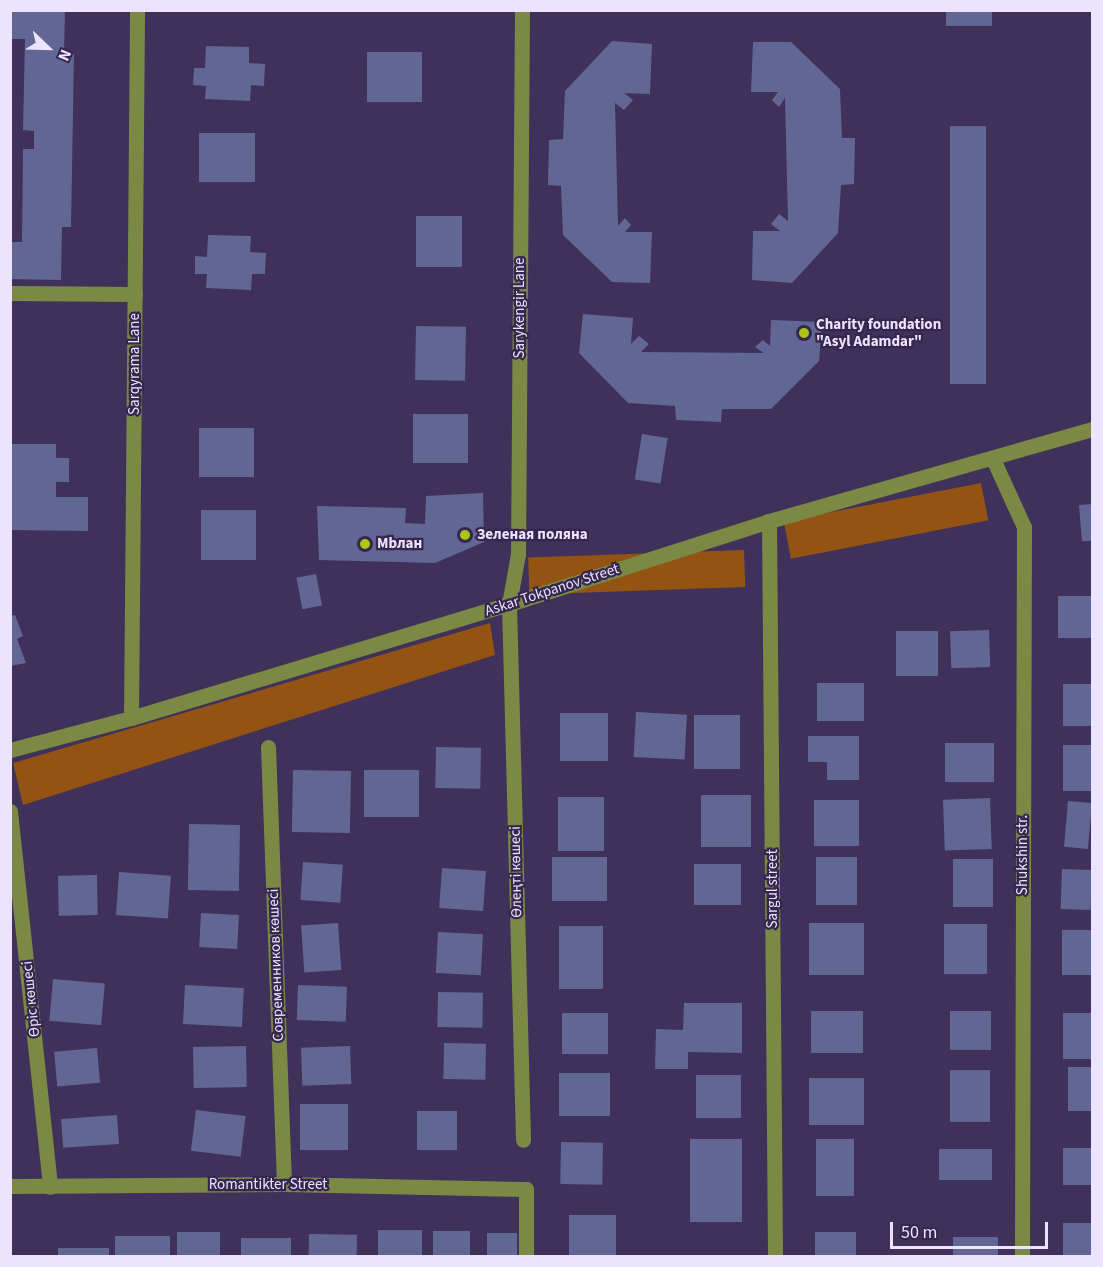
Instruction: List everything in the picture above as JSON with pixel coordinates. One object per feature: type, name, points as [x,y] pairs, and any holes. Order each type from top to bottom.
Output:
[{"type":"street","name":"Sarqyrama Lane","points":[[131,718],[137,10]]},
{"type":"street","name":"Sarykengir Lane","points":[[509,604],[518,554],[522,10]]},
{"type":"street","points":[[10,293],[135,294]]},
{"type":"street","name":"Askar Tokpanov Street","points":[[10,750],[131,718],[509,604],[769,521],[1092,429]]},
{"type":"street","name":"Shukshin str.","points":[[993,459],[1024,526],[1022,1257]]},
{"type":"street","name":"Sargul street","points":[[769,521],[775,1257]]},
{"type":"street","name":"Өлеңті көшесі","points":[[509,604],[523,1140]]},
{"type":"street","name":"Современников көшесі","points":[[268,747],[284,1184]]},
{"type":"street","name":"Өріс көшесі","points":[[10,811],[50,1186]]},
{"type":"street","name":"Romantikter Street","points":[[10,1186],[284,1184],[526,1189],[526,1257]]},
{"type":"shaded area","points":[[981,483],[988,520],[791,559],[784,521]]},
{"type":"shaded area","points":[[744,550],[745,587],[529,595],[528,558]]},
{"type":"shaded area","points":[[490,623],[495,655],[23,805],[13,763]]},
{"type":"building","points":[[10,10],[65,10],[64,54],[74,54],[71,227],[62,227],[61,280],[10,279],[10,242],[22,242],[23,149],[34,149],[34,131],[23,130],[25,39],[10,39]]},
{"type":"building","points":[[946,10],[992,10],[992,26],[946,26]]},
{"type":"building","points":[[612,41],[652,44],[650,94],[624,93],[633,100],[624,110],[615,103],[618,226],[625,218],[631,225],[625,232],[652,232],[650,283],[612,282],[563,235],[561,186],[548,185],[549,140],[563,139],[565,91]]},
{"type":"building","points":[[753,42],[791,42],[840,89],[842,138],[855,138],[854,184],[841,185],[838,233],[792,283],[752,280],[753,231],[780,231],[771,224],[779,214],[788,221],[785,98],[779,107],[772,100],[778,92],[751,92]]},
{"type":"building","points":[[206,46],[249,47],[249,63],[265,64],[264,86],[251,85],[250,101],[205,99],[206,86],[193,85],[194,68],[205,68]]},
{"type":"building","points":[[367,52],[422,52],[422,102],[367,102]]},
{"type":"building","points":[[950,126],[986,126],[986,384],[950,384]]},
{"type":"building","points":[[199,133],[255,133],[255,182],[199,182]]},
{"type":"building","points":[[416,216],[462,216],[462,267],[416,267]]},
{"type":"building","points":[[208,235],[251,236],[250,252],[266,253],[265,274],[252,274],[251,290],[206,288],[207,274],[195,274],[195,256],[207,257]]},
{"type":"building","points":[[583,314],[633,318],[631,344],[639,336],[649,344],[641,352],[764,353],[755,347],[763,340],[770,346],[771,320],[822,322],[819,361],[771,409],[722,409],[721,422],[676,420],[675,406],[628,403],[579,353]]},
{"type":"building","points":[[416,326],[466,327],[465,381],[415,380]]},
{"type":"building","points":[[413,414],[468,414],[468,463],[413,463]]},
{"type":"building","points":[[199,428],[254,428],[254,477],[199,477]]},
{"type":"building","points":[[642,434],[668,438],[660,484],[635,479]]},
{"type":"building","points":[[10,444],[56,444],[56,458],[69,458],[69,482],[56,482],[56,497],[88,497],[88,531],[10,530]]},
{"type":"building","points":[[483,493],[484,542],[435,563],[319,560],[317,506],[406,508],[405,523],[425,524],[426,496]]},
{"type":"building","points":[[1092,504],[1092,541],[1082,541],[1079,505]]},
{"type":"building","points":[[201,510],[256,510],[256,560],[201,560]]},
{"type":"building","points":[[316,574],[322,605],[302,609],[296,578]]},
{"type":"building","points":[[1058,596],[1092,596],[1092,638],[1058,638]]},
{"type":"building","points":[[15,615],[23,636],[17,639],[26,663],[10,666],[10,616]]},
{"type":"building","points":[[989,630],[990,667],[951,668],[950,631]]},
{"type":"building","points":[[896,631],[938,631],[938,676],[896,676]]},
{"type":"building","points":[[817,683],[864,683],[864,721],[817,721]]},
{"type":"building","points":[[1063,684],[1092,684],[1092,726],[1063,726]]},
{"type":"building","points":[[636,712],[687,715],[685,760],[634,757]]},
{"type":"building","points":[[560,713],[608,713],[608,761],[560,761]]},
{"type":"building","points":[[694,715],[740,715],[740,769],[694,769]]},
{"type":"building","points":[[808,736],[859,736],[859,780],[827,780],[827,762],[808,762]]},
{"type":"building","points":[[945,743],[994,743],[994,782],[945,782]]},
{"type":"building","points":[[1063,745],[1092,745],[1092,791],[1063,791]]},
{"type":"building","points":[[436,747],[481,748],[480,789],[435,788]]},
{"type":"building","points":[[293,770],[351,771],[350,833],[292,832]]},
{"type":"building","points":[[364,770],[419,770],[419,817],[364,817]]},
{"type":"building","points":[[701,795],[751,795],[751,847],[701,847]]},
{"type":"building","points":[[558,797],[604,797],[604,851],[558,851]]},
{"type":"building","points":[[990,798],[992,849],[945,851],[943,800]]},
{"type":"building","points":[[814,800],[859,800],[859,846],[814,846]]},
{"type":"building","points":[[1068,801],[1092,803],[1088,849],[1064,847]]},
{"type":"building","points":[[189,824],[240,825],[239,891],[188,890]]},
{"type":"building","points":[[552,857],[607,857],[607,901],[552,901]]},
{"type":"building","points":[[816,857],[857,857],[857,905],[816,905]]},
{"type":"building","points":[[953,859],[993,859],[993,907],[953,907]]},
{"type":"building","points":[[303,862],[343,865],[340,903],[300,900]]},
{"type":"building","points":[[694,864],[741,864],[741,905],[694,905]]},
{"type":"building","points":[[442,868],[486,871],[483,911],[439,908]]},
{"type":"building","points":[[1062,869],[1092,870],[1091,910],[1061,909]]},
{"type":"building","points":[[119,872],[171,876],[168,919],[116,915]]},
{"type":"building","points":[[97,875],[98,915],[59,916],[58,876]]},
{"type":"building","points":[[201,913],[239,915],[237,949],[199,947]]},
{"type":"building","points":[[338,923],[341,970],[304,972],[301,926]]},
{"type":"building","points":[[809,923],[864,923],[864,975],[809,975]]},
{"type":"building","points":[[944,924],[987,924],[987,974],[944,974]]},
{"type":"building","points":[[559,926],[603,926],[603,989],[559,989]]},
{"type":"building","points":[[1062,930],[1092,930],[1092,975],[1062,975]]},
{"type":"building","points":[[438,932],[483,934],[481,975],[436,973]]},
{"type":"building","points":[[53,979],[105,984],[101,1025],[49,1021]]},
{"type":"building","points":[[185,985],[244,988],[242,1027],[183,1024]]},
{"type":"building","points":[[298,985],[347,987],[346,1022],[297,1020]]},
{"type":"building","points":[[438,992],[483,993],[482,1028],[437,1027]]},
{"type":"building","points":[[684,1003],[742,1003],[742,1053],[688,1052],[688,1069],[655,1069],[656,1029],[683,1030]]},
{"type":"building","points":[[811,1011],[863,1011],[863,1053],[811,1053]]},
{"type":"building","points":[[950,1011],[991,1011],[991,1050],[950,1050]]},
{"type":"building","points":[[562,1013],[608,1013],[608,1054],[562,1054]]},
{"type":"building","points":[[1063,1013],[1092,1013],[1092,1059],[1063,1059]]},
{"type":"building","points":[[444,1043],[486,1044],[485,1080],[443,1079]]},
{"type":"building","points":[[246,1046],[247,1087],[194,1088],[193,1047]]},
{"type":"building","points":[[350,1046],[351,1084],[302,1086],[301,1048]]},
{"type":"building","points":[[97,1048],[100,1083],[57,1087],[54,1052]]},
{"type":"building","points":[[1068,1067],[1092,1067],[1092,1111],[1068,1111]]},
{"type":"building","points":[[950,1070],[990,1070],[990,1122],[950,1122]]},
{"type":"building","points":[[559,1073],[610,1073],[610,1116],[559,1116]]},
{"type":"building","points":[[696,1075],[741,1075],[741,1118],[696,1118]]},
{"type":"building","points":[[809,1078],[864,1078],[864,1125],[809,1125]]},
{"type":"building","points":[[300,1104],[348,1104],[348,1150],[300,1150]]},
{"type":"building","points":[[196,1110],[246,1116],[241,1157],[191,1151]]},
{"type":"building","points":[[417,1111],[457,1111],[457,1150],[417,1150]]},
{"type":"building","points":[[117,1115],[119,1144],[63,1148],[61,1119]]},
{"type":"building","points":[[690,1139],[742,1139],[742,1222],[690,1222]]},
{"type":"building","points":[[816,1139],[854,1139],[854,1196],[816,1196]]},
{"type":"building","points":[[561,1142],[603,1143],[602,1185],[560,1184]]},
{"type":"building","points":[[1063,1148],[1092,1148],[1092,1185],[1063,1185]]},
{"type":"building","points":[[939,1149],[992,1149],[992,1180],[939,1180]]},
{"type":"building","points":[[569,1215],[616,1215],[616,1256],[569,1256]]},
{"type":"building","points":[[1063,1223],[1092,1223],[1092,1256],[1063,1256]]},
{"type":"building","points":[[378,1230],[422,1230],[422,1256],[378,1256]]},
{"type":"building","points":[[433,1231],[470,1231],[470,1256],[433,1256]]},
{"type":"building","points":[[177,1232],[220,1232],[220,1256],[177,1256]]},
{"type":"building","points":[[815,1232],[856,1232],[856,1256],[815,1256]]},
{"type":"building","points":[[487,1233],[517,1233],[517,1256],[487,1256]]},
{"type":"building","points":[[309,1234],[357,1235],[357,1256],[309,1256]]},
{"type":"building","points":[[115,1236],[170,1236],[170,1256],[115,1256]]},
{"type":"building","points":[[953,1237],[998,1237],[998,1256],[953,1256]]},
{"type":"building","points":[[241,1238],[291,1238],[291,1256],[241,1256]]},
{"type":"building","points":[[58,1248],[109,1248],[109,1256],[58,1256]]},
{"type":"place","name":"Charity foundation \"Asyl Adamdar\"","points":[[804,333]]},
{"type":"place","name":"Зеленая поляна","points":[[465,535]]},
{"type":"place","name":"Мbлан","points":[[365,544]]}]
